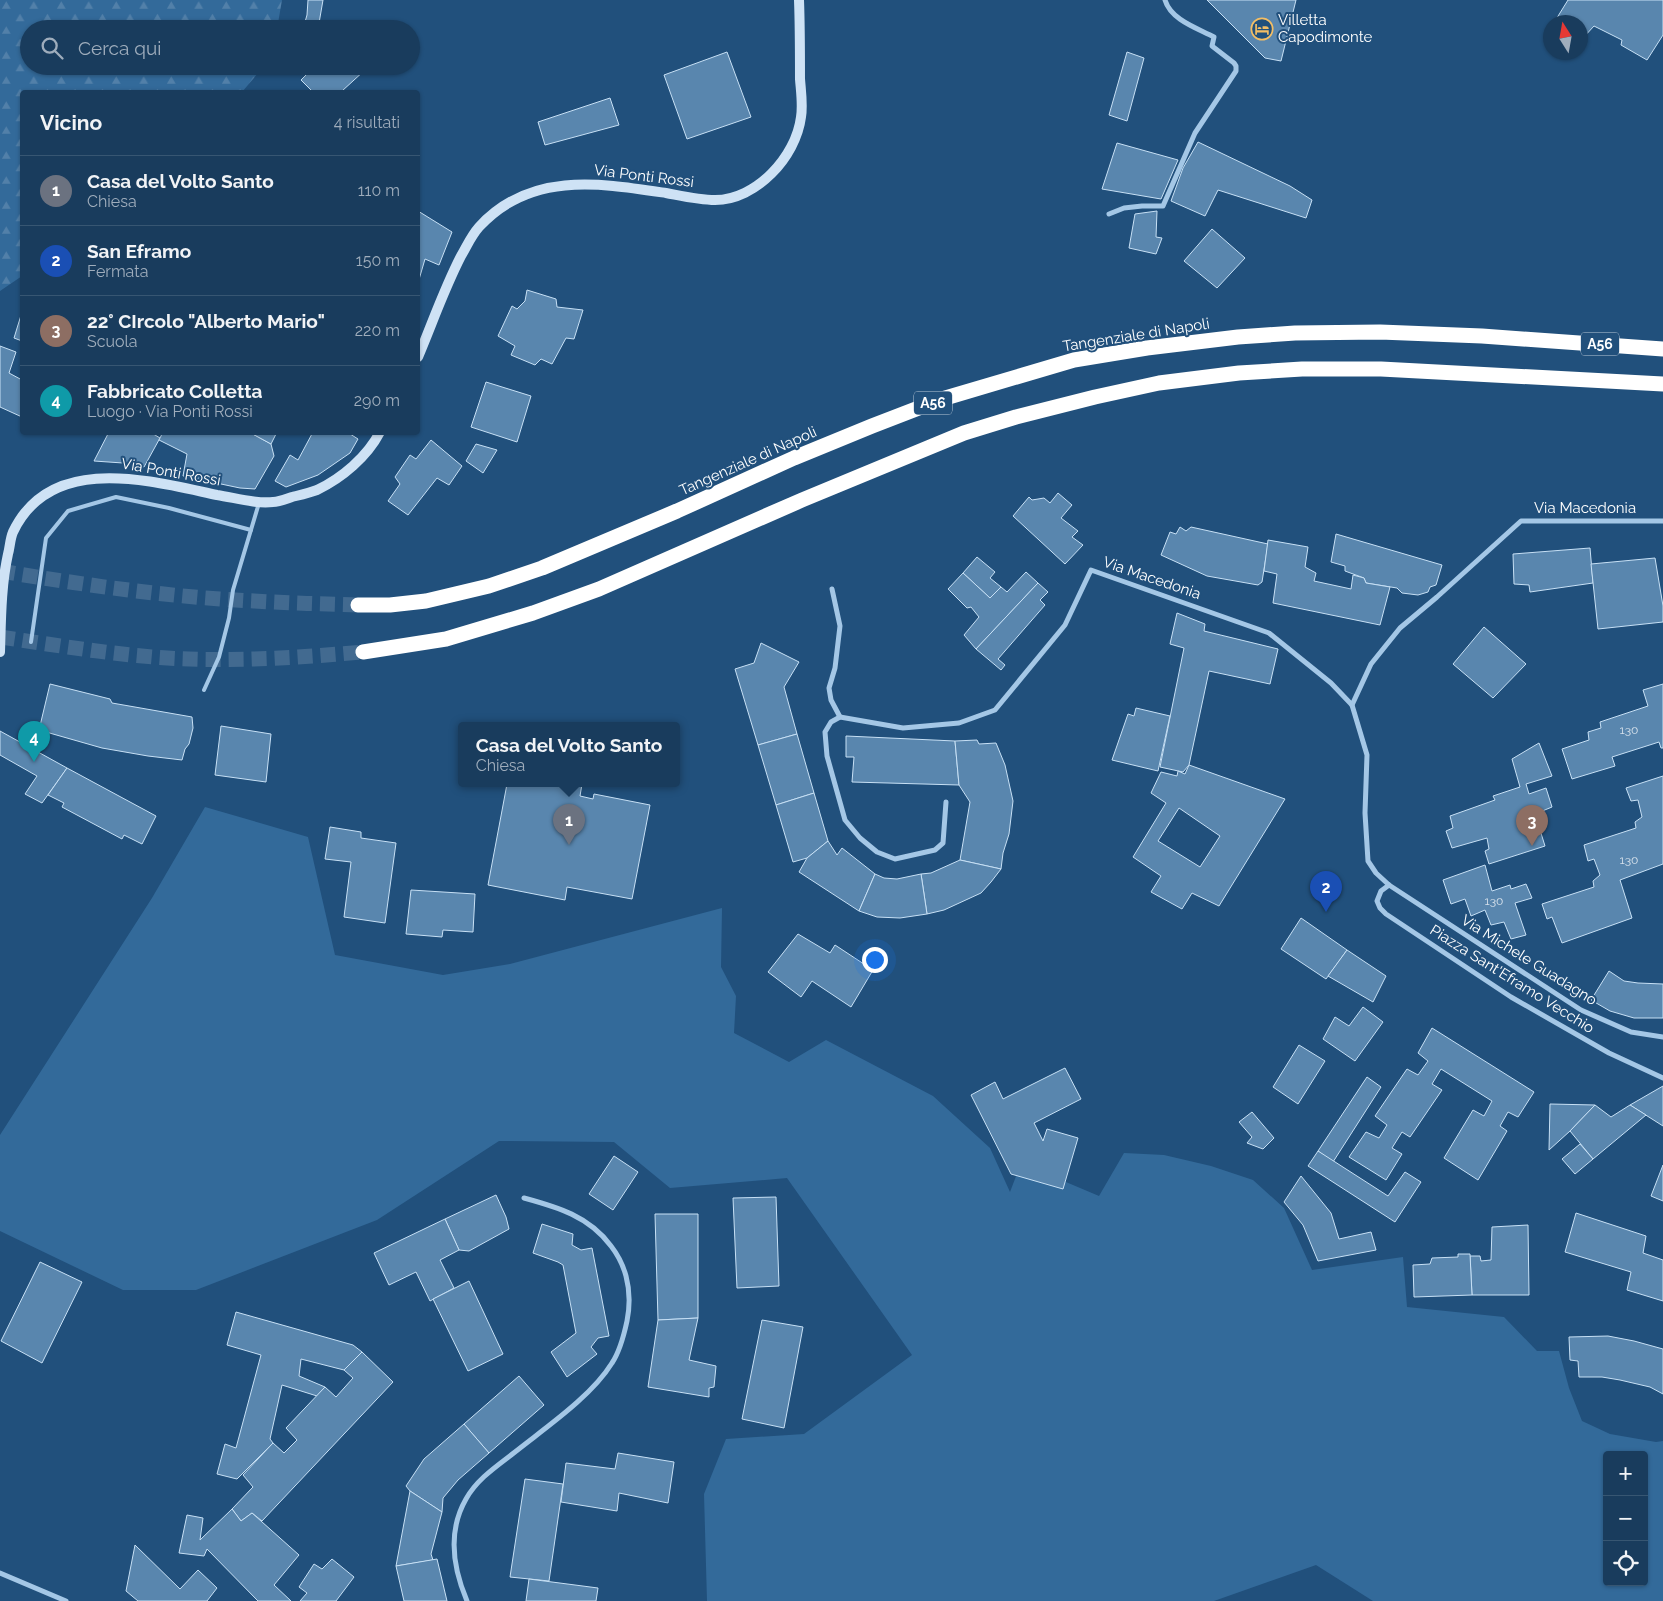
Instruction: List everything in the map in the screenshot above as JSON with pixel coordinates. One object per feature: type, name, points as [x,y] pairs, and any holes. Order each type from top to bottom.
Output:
[{"type":"highway","name":"Tangenziale di Napoli","points":[[358,605],[390,605],[426,601],[489,586],[542,568],[872,426],[942,399],[1074,360],[1147,348],[1238,337],[1294,333],[1380,332],[1663,348]]},
{"type":"highway","name":"A56","points":[[363,652],[446,639],[533,613],[599,589],[784,507],[964,433],[1016,417],[1159,383],[1239,373],[1302,369],[1381,369],[1663,384]]},
{"type":"street","name":"Via Ponti Rossi","points":[[420,352],[455,269],[470,239],[479,227],[512,200],[527,193],[549,187],[598,183],[716,200],[742,194],[760,184],[782,163],[793,142],[801,118],[799,0]]},
{"type":"street","points":[[1109,214],[1124,208],[1163,206],[1195,134],[1236,71],[1234,63],[1212,46],[1214,37],[1178,18],[1171,11],[1165,0]]},
{"type":"street","name":"Via Ponti Rossi","points":[[0,652],[5,568],[12,534],[21,517],[52,490],[92,479],[111,477],[145,480],[260,502],[274,502],[316,490],[341,476],[372,447],[378,435]]},
{"type":"street","name":"Via Macedonia","points":[[1352,705],[1371,664],[1400,628],[1437,597],[1521,520],[1663,521]]},
{"type":"street","name":"Via Macedonia","points":[[840,718],[903,728],[959,723],[995,710],[1066,625],[1091,570],[1269,633],[1331,683],[1352,705],[1367,755],[1365,813],[1368,862],[1376,873],[1389,885]]},
{"type":"street","points":[[832,589],[840,626],[835,668],[829,688],[831,700],[840,718],[831,722],[825,732],[827,756],[845,820],[860,838],[877,852],[895,859],[935,850],[942,843],[946,802]]},
{"type":"street","name":"Via Michele Guadagno","points":[[1389,885],[1581,1010],[1631,1032],[1663,1037]]},
{"type":"street","name":"Piazza Sant'Eframo Vecchio","points":[[1389,885],[1381,892],[1377,901],[1380,908],[1386,914],[1511,997],[1609,1053],[1662,1078]]},
{"type":"street","points":[[467,1601],[457,1574],[454,1556],[454,1538],[457,1521],[466,1498],[484,1476],[568,1410],[602,1377],[612,1363],[619,1348],[628,1313],[629,1293],[626,1273],[617,1254],[606,1239],[591,1224],[574,1214],[524,1198]]},
{"type":"street","points":[[0,1573],[66,1601]]},
{"type":"lane","points":[[31,642],[46,538],[68,510],[116,497],[169,508],[251,530]]},
{"type":"lane","points":[[204,690],[219,657],[229,618],[233,590],[260,502]]},
{"type":"green space","points":[[0,0],[282,0],[279,20],[20,20],[20,75],[256,75],[244,90],[20,90],[20,277],[0,291]]},
{"type":"green space","points":[[205,807],[308,837],[335,955],[443,975],[510,964],[722,908],[721,967],[736,996],[734,1033],[789,1062],[826,1040],[933,1096],[990,1148],[1010,1192],[1021,1163],[1099,1196],[1124,1153],[1164,1155],[1211,1166],[1253,1180],[1284,1208],[1312,1270],[1403,1257],[1407,1307],[1504,1317],[1537,1351],[1559,1351],[1569,1388],[1582,1421],[1610,1434],[1656,1442],[1663,1441],[1663,1601],[1373,1601],[1316,1565],[1214,1601],[707,1601],[704,1494],[726,1439],[804,1434],[912,1355],[787,1178],[670,1188],[614,1142],[499,1141],[377,1220],[196,1290],[123,1290],[0,1231],[0,1135],[152,898]]},
{"type":"building","points":[[308,0],[323,0],[320,20],[306,20]]},
{"type":"building","name":"Villetta Capodimonte","points":[[1207,0],[1296,0],[1281,61],[1265,58]]},
{"type":"building","points":[[1568,0],[1663,0],[1663,35],[1647,60],[1621,45],[1622,40],[1594,26],[1588,33],[1588,15],[1559,15]]},
{"type":"building","points":[[727,52],[751,117],[687,139],[664,75]]},
{"type":"building","points":[[1127,52],[1144,58],[1127,121],[1109,115]]},
{"type":"building","points":[[306,75],[360,75],[343,90],[311,90],[301,80]]},
{"type":"building","points":[[610,98],[619,125],[545,145],[538,122]]},
{"type":"building","points":[[1198,142],[1290,186],[1312,200],[1306,218],[1218,190],[1205,216],[1171,201],[1183,168]]},
{"type":"building","points":[[1117,143],[1178,160],[1161,199],[1102,189]]},
{"type":"building","points":[[1157,211],[1156,237],[1162,238],[1156,254],[1129,248],[1135,214]]},
{"type":"building","points":[[420,212],[452,232],[439,265],[425,259],[420,276]]},
{"type":"building","points":[[1212,229],[1245,258],[1217,288],[1184,261]]},
{"type":"building","points":[[527,290],[556,299],[557,307],[583,310],[574,339],[566,338],[552,364],[541,359],[535,365],[511,355],[515,346],[498,336],[512,306],[517,309],[525,301]]},
{"type":"building","points":[[20,318],[20,340],[14,338]]},
{"type":"building","points":[[0,346],[16,352],[9,373],[20,379],[20,416],[0,407]]},
{"type":"building","points":[[486,382],[531,396],[517,442],[471,427]]},
{"type":"building","points":[[107,435],[155,435],[160,438],[144,467],[94,461]]},
{"type":"building","points":[[162,435],[254,435],[271,444],[274,456],[255,489],[240,488],[183,476],[187,454],[159,440]]},
{"type":"building","points":[[254,435],[276,435],[271,444]]},
{"type":"building","points":[[311,435],[352,435],[358,439],[350,453],[318,475],[286,487],[275,481],[290,455],[298,460]]},
{"type":"building","points":[[431,440],[462,466],[449,485],[437,478],[408,515],[388,501],[400,484],[395,477],[410,455],[416,459]]},
{"type":"building","points":[[476,444],[497,450],[483,473],[466,461]]},
{"type":"building","points":[[1058,493],[1072,505],[1061,518],[1078,531],[1072,537],[1083,545],[1065,564],[1013,516],[1029,497],[1032,500],[1044,498],[1050,503]]},
{"type":"building","points":[[1180,527],[1186,531],[1191,527],[1268,544],[1262,582],[1258,585],[1207,576],[1161,555],[1170,532],[1176,534]]},
{"type":"building","points":[[1336,534],[1442,565],[1436,585],[1430,587],[1428,592],[1418,595],[1402,593],[1397,588],[1366,583],[1364,578],[1345,571],[1345,566],[1331,562]]},
{"type":"building","points":[[1268,540],[1308,547],[1305,567],[1316,573],[1314,581],[1351,589],[1353,575],[1364,578],[1366,583],[1390,587],[1380,625],[1273,603],[1277,574],[1264,571]]},
{"type":"building","points":[[1590,548],[1593,583],[1530,592],[1529,585],[1514,584],[1513,554]]},
{"type":"building","points":[[977,557],[995,572],[990,578],[1001,587],[990,598],[963,573]]},
{"type":"building","points":[[1655,558],[1663,606],[1663,622],[1598,629],[1591,564]]},
{"type":"building","points":[[1026,572],[1038,583],[976,649],[964,635],[979,617],[971,607],[967,608],[948,589],[963,573],[990,598],[1001,587],[1007,592]]},
{"type":"building","points":[[1038,583],[1048,592],[1040,600],[1045,605],[998,659],[1005,665],[1001,670],[976,649]]},
{"type":"building","points":[[1177,613],[1205,624],[1204,631],[1278,649],[1270,684],[1209,671],[1189,765],[1183,772],[1160,767],[1184,648],[1170,644]]},
{"type":"building","points":[[1484,627],[1526,664],[1493,698],[1453,664]]},
{"type":"building","points":[[761,643],[799,662],[784,687],[797,734],[758,745],[735,669],[754,663]]},
{"type":"building","points":[[50,684],[110,699],[112,703],[192,717],[193,728],[182,760],[102,748],[39,730]]},
{"type":"building","points":[[1663,684],[1663,748],[1661,748],[1659,742],[1612,757],[1615,766],[1572,779],[1562,749],[1589,740],[1588,732],[1601,728],[1600,722],[1648,706],[1643,690]]},
{"type":"building","points":[[1136,708],[1170,716],[1158,771],[1112,760],[1128,714],[1134,716]]},
{"type":"building","points":[[221,726],[271,734],[266,782],[215,775]]},
{"type":"building","points":[[0,731],[67,768],[42,803],[25,794],[37,776],[0,755]]},
{"type":"building","points":[[797,734],[814,793],[776,805],[758,745]]},
{"type":"building","points":[[846,736],[955,741],[959,785],[852,782],[854,757],[846,757]]},
{"type":"building","points":[[977,740],[979,744],[996,743],[1005,765],[1013,801],[1009,834],[1003,853],[1001,869],[960,860],[970,802],[959,785],[955,741]]},
{"type":"building","points":[[1539,743],[1552,776],[1526,784],[1529,794],[1546,788],[1552,807],[1535,814],[1545,846],[1489,864],[1485,851],[1489,849],[1487,838],[1452,848],[1446,831],[1453,828],[1450,816],[1495,800],[1493,796],[1520,787],[1512,759]]},
{"type":"building","points":[[1189,765],[1285,799],[1219,906],[1192,893],[1182,909],[1151,892],[1161,876],[1133,857],[1166,803],[1151,793],[1161,772],[1177,776],[1178,771],[1185,774]],"holes":[[[1179,808],[1220,836],[1200,867],[1158,841]]]},
{"type":"building","points":[[67,768],[156,816],[142,844],[124,835],[122,839],[62,807],[64,803],[48,795]]},
{"type":"building","points":[[1663,776],[1663,864],[1620,880],[1632,918],[1562,943],[1552,917],[1547,919],[1542,904],[1594,887],[1593,881],[1600,875],[1594,859],[1588,861],[1584,845],[1636,828],[1635,822],[1642,817],[1638,800],[1631,801],[1626,788]]},
{"type":"building","points":[[506,787],[582,787],[580,796],[593,799],[594,794],[650,805],[632,899],[567,887],[565,900],[488,885]]},
{"type":"building","points":[[814,793],[828,841],[807,858],[793,862],[776,805]]},
{"type":"building","points":[[330,827],[361,832],[361,838],[396,843],[385,923],[344,917],[351,862],[325,859]]},
{"type":"building","points":[[828,841],[837,855],[842,848],[875,874],[859,911],[799,872],[807,858]]},
{"type":"building","points":[[960,860],[1001,869],[981,893],[944,910],[927,914],[921,874],[931,873]]},
{"type":"building","points":[[1485,865],[1492,891],[1510,885],[1511,889],[1526,884],[1532,898],[1515,903],[1526,935],[1511,939],[1504,922],[1491,925],[1485,910],[1471,916],[1465,899],[1451,904],[1443,880]]},
{"type":"building","points":[[875,874],[884,878],[897,879],[921,874],[927,914],[900,918],[877,917],[859,911]]},
{"type":"building","points":[[411,890],[475,894],[473,932],[443,930],[442,937],[406,934]]},
{"type":"building","points":[[1301,918],[1347,950],[1326,979],[1281,949]]},
{"type":"building","points":[[798,934],[830,953],[835,945],[873,970],[851,1007],[812,981],[801,997],[768,972]]},
{"type":"building","points":[[1347,950],[1386,976],[1373,1002],[1328,976]]},
{"type":"building","points":[[1609,971],[1624,981],[1663,984],[1663,1018],[1634,1018],[1610,1011],[1591,1000]]},
{"type":"building","points":[[1363,1007],[1383,1022],[1355,1061],[1323,1039],[1335,1017],[1349,1026]]},
{"type":"building","points":[[1432,1028],[1534,1092],[1518,1117],[1508,1112],[1500,1126],[1507,1131],[1478,1180],[1444,1158],[1473,1110],[1484,1116],[1492,1101],[1441,1069],[1432,1084],[1442,1090],[1410,1137],[1402,1132],[1392,1148],[1402,1154],[1386,1180],[1349,1157],[1366,1132],[1379,1138],[1387,1125],[1375,1116],[1407,1069],[1418,1075],[1428,1061],[1418,1053]]},
{"type":"building","points":[[1299,1045],[1325,1061],[1298,1104],[1273,1087]]},
{"type":"building","points":[[1065,1068],[1081,1099],[1034,1123],[1043,1141],[1047,1129],[1078,1138],[1063,1189],[1011,1174],[971,1095],[995,1082],[1003,1099]]},
{"type":"building","points":[[1367,1077],[1381,1087],[1333,1162],[1318,1151]]},
{"type":"building","points":[[1663,1086],[1663,1126],[1630,1105]]},
{"type":"building","points":[[1550,1104],[1595,1105],[1549,1150]]},
{"type":"building","points":[[1595,1105],[1611,1117],[1630,1105],[1646,1115],[1593,1159],[1570,1131]]},
{"type":"building","points":[[1252,1112],[1274,1138],[1263,1149],[1247,1143],[1252,1137],[1239,1122]]},
{"type":"building","points":[[1580,1144],[1593,1159],[1575,1174],[1562,1159]]},
{"type":"building","points":[[1318,1151],[1388,1196],[1405,1172],[1421,1182],[1395,1222],[1308,1166]]},
{"type":"building","points":[[614,1156],[638,1172],[613,1210],[589,1194]]},
{"type":"building","points":[[1663,1165],[1663,1201],[1651,1196]]},
{"type":"building","points":[[1301,1176],[1331,1213],[1339,1239],[1371,1232],[1376,1250],[1318,1261],[1303,1225],[1284,1202]]},
{"type":"building","points":[[496,1195],[509,1229],[469,1251],[459,1250],[445,1219]]},
{"type":"building","points":[[776,1197],[779,1286],[737,1288],[733,1198]]},
{"type":"building","points":[[1576,1213],[1646,1236],[1643,1253],[1663,1260],[1663,1301],[1627,1290],[1631,1272],[1565,1252]]},
{"type":"building","points":[[655,1214],[698,1214],[698,1318],[658,1320]]},
{"type":"building","points":[[445,1219],[459,1250],[440,1260],[454,1288],[430,1301],[416,1272],[389,1285],[374,1253]]},
{"type":"building","points":[[542,1224],[573,1234],[572,1245],[581,1250],[592,1248],[609,1336],[598,1338],[591,1347],[597,1354],[567,1377],[551,1352],[576,1333],[563,1265],[533,1253]]},
{"type":"building","points":[[1528,1225],[1529,1295],[1472,1295],[1470,1256],[1480,1256],[1481,1261],[1491,1260],[1492,1227]]},
{"type":"building","points":[[1458,1254],[1470,1254],[1472,1295],[1414,1297],[1413,1265],[1430,1264],[1432,1258],[1458,1257]]},
{"type":"building","points":[[40,1262],[82,1282],[42,1363],[1,1341]]},
{"type":"building","points":[[469,1281],[503,1354],[468,1371],[433,1299]]},
{"type":"building","points":[[236,1312],[353,1345],[362,1352],[344,1370],[301,1359],[299,1376],[325,1387],[317,1396],[282,1385],[270,1439],[273,1443],[237,1479],[217,1474],[225,1444],[236,1448],[261,1355],[227,1345]]},
{"type":"building","points":[[698,1318],[689,1360],[716,1366],[714,1387],[709,1388],[709,1397],[648,1387],[658,1320]]},
{"type":"building","points":[[762,1320],[803,1327],[784,1428],[742,1419]]},
{"type":"building","points":[[1608,1336],[1663,1349],[1663,1394],[1650,1387],[1620,1380],[1602,1377],[1579,1377],[1578,1361],[1570,1360],[1569,1337]]},
{"type":"building","points":[[362,1352],[393,1382],[262,1521],[252,1513],[241,1521],[232,1509],[253,1487],[243,1475],[273,1443],[284,1453],[297,1440],[286,1428],[325,1387],[336,1397],[353,1378],[344,1370]]},
{"type":"building","points":[[519,1376],[544,1405],[489,1453],[464,1424]]},
{"type":"building","points":[[464,1424],[489,1453],[458,1480],[443,1498],[442,1512],[410,1491],[406,1486],[424,1459]]},
{"type":"building","points":[[618,1453],[674,1462],[668,1503],[619,1493],[617,1511],[561,1502],[566,1463],[615,1469]]},
{"type":"building","points":[[525,1479],[563,1484],[549,1581],[510,1577]]},
{"type":"building","points":[[410,1491],[442,1512],[431,1554],[433,1560],[396,1566]]},
{"type":"building","points":[[232,1509],[241,1521],[252,1513],[299,1555],[274,1585],[291,1601],[258,1601],[207,1549],[204,1556],[179,1553],[187,1515],[203,1518],[200,1540]]},
{"type":"building","points":[[135,1545],[180,1589],[198,1570],[217,1588],[207,1601],[138,1601],[126,1591]]},
{"type":"building","points":[[332,1559],[354,1577],[336,1601],[300,1601],[307,1593],[299,1587],[314,1564],[322,1569]]},
{"type":"building","points":[[437,1559],[447,1601],[404,1601],[396,1566]]},
{"type":"building","points":[[529,1579],[598,1588],[596,1601],[526,1601]]},
{"type":"tunnel","points":[[0,571],[95,586],[190,597],[358,605]]},
{"type":"tunnel","points":[[0,637],[118,654],[189,659],[276,658],[363,652]]},
{"type":"place","name":"Villetta Capodimonte","points":[[1262,29]]},
{"type":"place","name":"Fabbricato Colletta","points":[[34,762]]},
{"type":"place","name":"Casa del Volto Santo","points":[[569,845]]},
{"type":"place","name":"22° CIrcolo \"Alberto Mario\"","points":[[1532,846]]},
{"type":"place","name":"San Eframo","points":[[1326,912]]}]
